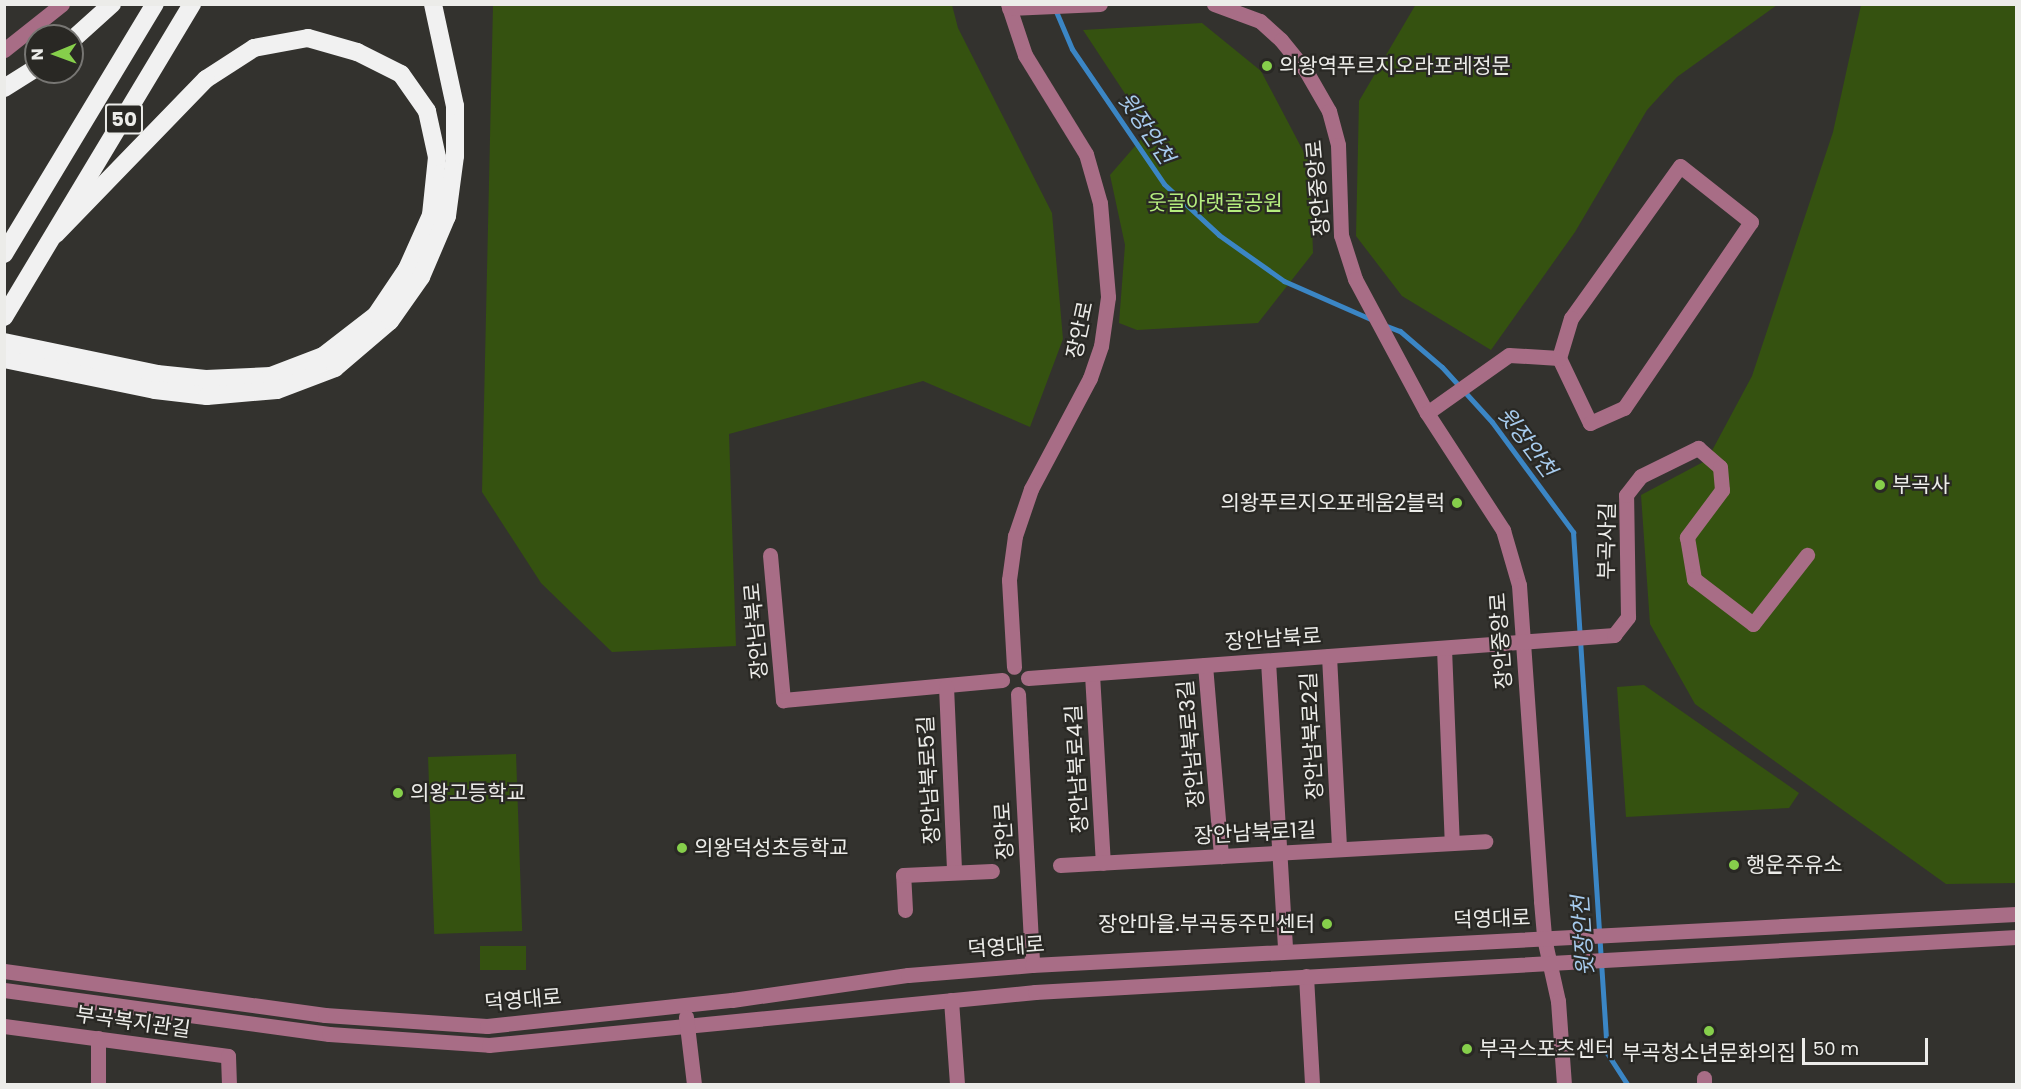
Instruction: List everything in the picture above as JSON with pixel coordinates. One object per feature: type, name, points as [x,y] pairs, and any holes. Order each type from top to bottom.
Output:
[{"type":"highway","points":[[84,29],[112,4]]},
{"type":"highway","name":"50","points":[[4,254],[155,4]]},
{"type":"highway","name":"50","points":[[4,317],[56,234],[192,4]]},
{"type":"highway","points":[[4,359],[155,390],[207,396],[277,390],[336,368],[390,321],[421,277],[447,216],[455,156],[455,106],[433,4]]},
{"type":"highway","points":[[4,342],[157,374],[206,379],[271,376],[324,356],[375,315],[407,269],[431,215],[437,157],[428,111],[401,74],[357,51],[308,38],[254,48],[199,86],[56,234]]},
{"type":"highway","points":[[4,88],[24,76]]},
{"type":"street","points":[[4,51],[62,4]]},
{"type":"street","points":[[1008,6],[1100,4]]},
{"type":"street","name":"장안중앙로","points":[[1214,4],[1260,21],[1281,40],[1306,71],[1329,111],[1338,145],[1341,235],[1355,279],[1390,348],[1427,413],[1503,530],[1519,585],[1544,938],[1558,1001],[1564,1084]]},
{"type":"street","name":"장안로","points":[[1008,6],[1025,55],[1086,154],[1100,203],[1108,297],[1101,346],[1090,378],[1031,489],[1015,536],[1009,580],[1014,667]]},
{"type":"street","points":[[1680,166],[1750,222],[1624,408],[1590,423],[1559,358],[1571,318],[1680,166]]},
{"type":"street","points":[[1427,413],[1509,356],[1559,358]]},
{"type":"street","name":"부곡사길","points":[[1522,642],[1614,635],[1628,617],[1626,495],[1641,476],[1698,448],[1720,467],[1722,490],[1687,537],[1694,579],[1753,624],[1807,555]]},
{"type":"street","name":"장안남북로","points":[[770,555],[783,700],[946,687],[1002,680]]},
{"type":"street","name":"장안남북로","points":[[1028,678],[1522,642]]},
{"type":"street","points":[[1444,648],[1452,843]]},
{"type":"street","name":"장안남북로2길","points":[[1329,656],[1339,849]]},
{"type":"street","points":[[1268,661],[1281,852],[1285,951]]},
{"type":"street","name":"장안남북로3길","points":[[1205,665],[1221,856]]},
{"type":"street","points":[[1014,667],[1028,678],[1024,691],[1018,694],[1004,688],[1002,680],[1008,669],[1014,667]]},
{"type":"street","name":"장안남북로4길","points":[[1092,674],[1103,863]]},
{"type":"street","name":"장안남북로5길","points":[[946,687],[954,872]]},
{"type":"street","name":"장안로","points":[[1018,694],[1032,965]]},
{"type":"street","name":"장안남북로1길","points":[[1060,866],[1485,841]]},
{"type":"street","name":"장안남북로5길","points":[[905,910],[903,875],[992,871]]},
{"type":"street","name":"덕영대로","points":[[4,971],[325,1015],[488,1026],[684,1006],[908,975],[1032,965],[2016,915]]},
{"type":"street","name":"덕영대로","points":[[4,990],[329,1034],[489,1046],[951,1000],[1306,976],[1613,962],[2016,937]]},
{"type":"street","points":[[1306,976],[1312,1084]]},
{"type":"street","points":[[951,1000],[957,1084]]},
{"type":"street","points":[[684,1006],[694,1084]]},
{"type":"street","name":"부곡복지관길","points":[[4,1026],[228,1056],[229,1084]]},
{"type":"street","points":[[98,1038],[98,1084]]},
{"type":"green space","points":[[1416,4],[1777,5],[1677,77],[1647,110],[1575,232],[1491,350],[1402,296],[1356,236],[1359,101]]},
{"type":"green space","points":[[493,5],[952,5],[958,28],[1052,213],[1063,339],[1030,427],[923,381],[729,434],[736,646],[612,652],[541,583],[482,492]]},
{"type":"green space","points":[[1861,5],[2016,5],[2016,883],[1946,884],[1695,704],[1650,624],[1641,495],[1707,460],[1752,376],[1833,132]]},
{"type":"green space","name":"웃골아랫골공원","points":[[1202,23],[1261,71],[1310,164],[1313,253],[1258,323],[1137,330],[1119,323],[1125,245],[1110,175],[1149,130],[1083,30]]},
{"type":"green space","points":[[1644,685],[1799,793],[1789,808],[1626,817],[1617,687]]},
{"type":"green space","points":[[516,754],[522,931],[434,934],[428,757]]},
{"type":"green space","points":[[480,946],[526,946],[526,970],[480,970]]},
{"type":"waterway","name":"윗장안천","points":[[1055,9],[1072,49],[1164,184],[1219,235],[1284,281],[1373,320]]},
{"type":"waterway","name":"윗장안천","points":[[1384,325],[1400,331],[1442,367],[1492,422],[1573,532],[1607,1053],[1627,1084]]},
{"type":"place","name":"의왕역푸르지오라포레정문","points":[[1267,66]]},
{"type":"place","name":"부곡사","points":[[1880,485]]},
{"type":"place","name":"의왕푸르지오포레움2블럭","points":[[1457,503]]},
{"type":"place","name":"의왕고등학교","points":[[398,793]]},
{"type":"place","name":"의왕덕성초등학교","points":[[682,848]]},
{"type":"place","name":"행운주유소","points":[[1734,865]]},
{"type":"place","name":"장안마을.부곡동주민센터","points":[[1327,924]]},
{"type":"place","name":"부곡청소년문화의집","points":[[1709,1031]]},
{"type":"place","name":"부곡스포츠센터","points":[[1467,1049]]}]
